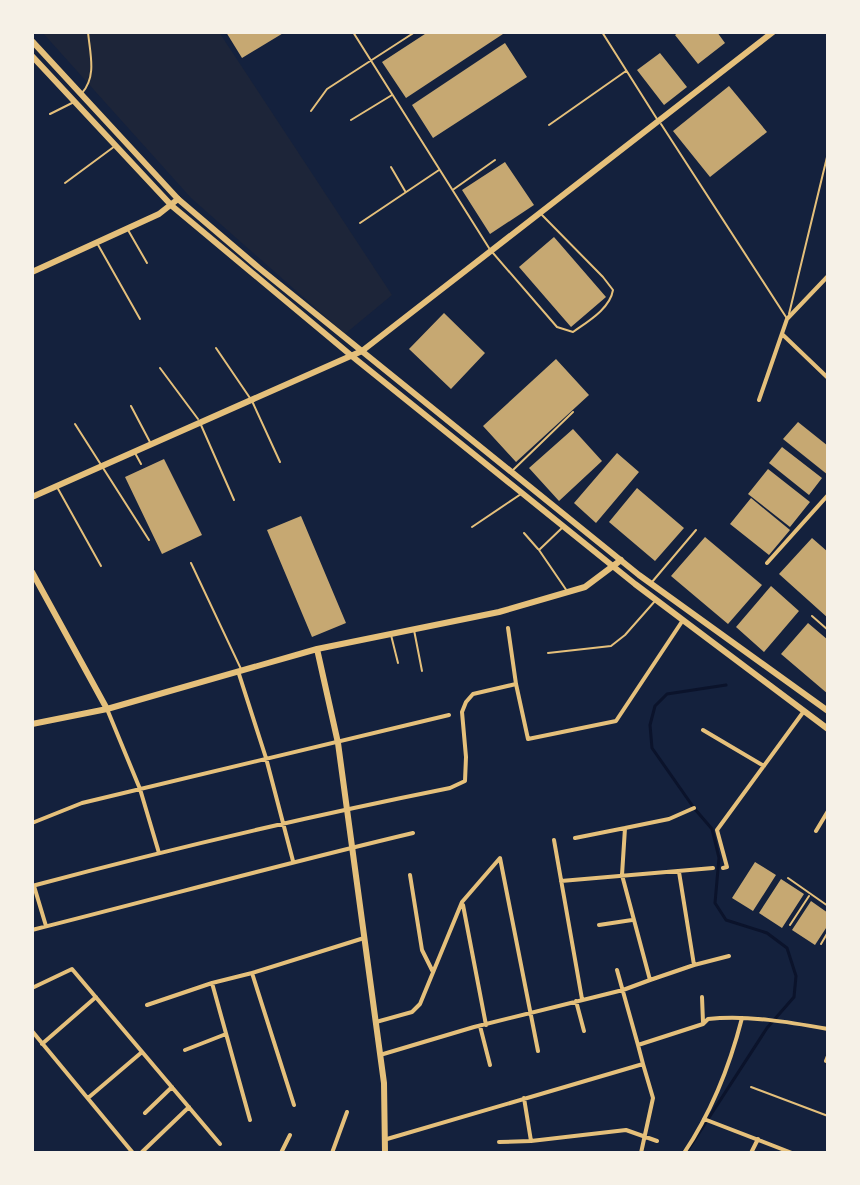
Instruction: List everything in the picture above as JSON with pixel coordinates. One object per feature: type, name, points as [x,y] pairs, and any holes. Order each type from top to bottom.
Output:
[{"type":"street","points":[[32,497],[353,357],[773,32]]},
{"type":"street","points":[[32,41],[178,199],[621,560],[828,711]]},
{"type":"street","points":[[32,56],[172,206],[614,568],[828,729]]},
{"type":"street","points":[[32,272],[127,229],[172,206],[178,199]]},
{"type":"street","points":[[759,400],[787,319],[828,276]]},
{"type":"street","points":[[782,334],[828,378]]},
{"type":"street","points":[[767,563],[828,495]]},
{"type":"street","points":[[32,724],[107,709],[317,649],[499,612],[585,587],[621,560]]},
{"type":"street","points":[[32,572],[107,709],[140,789],[159,853]]},
{"type":"street","points":[[508,628],[528,739],[616,721],[683,620]]},
{"type":"street","points":[[317,649],[338,743],[376,1022],[387,1139],[385,1153]]},
{"type":"street","points":[[240,671],[293,861]]},
{"type":"street","points":[[46,926],[33,886],[284,823],[450,788],[465,781],[462,712],[466,702],[473,694],[516,684]]},
{"type":"street","points":[[723,868],[727,867],[717,830],[804,711]]},
{"type":"street","points":[[32,823],[82,803],[449,715]]},
{"type":"street","points":[[703,730],[764,766]]},
{"type":"street","points":[[575,838],[669,819],[694,808]]},
{"type":"street","points":[[816,831],[828,811]]},
{"type":"street","points":[[625,828],[622,875],[650,980]]},
{"type":"street","points":[[32,930],[191,891],[293,861],[413,833]]},
{"type":"street","points":[[554,840],[584,1031]]},
{"type":"street","points":[[376,1022],[412,1012],[420,1004],[462,902],[500,858],[538,1051]]},
{"type":"street","points":[[561,881],[713,868]]},
{"type":"street","points":[[679,871],[694,965]]},
{"type":"street","points":[[410,875],[422,950],[434,973]]},
{"type":"street","points":[[462,902],[490,1065]]},
{"type":"street","points":[[599,925],[632,920]]},
{"type":"street","points":[[147,1005],[364,938]]},
{"type":"street","points":[[380,1055],[623,990],[729,956]]},
{"type":"street","points":[[32,988],[72,969],[220,1144]]},
{"type":"street","points":[[617,970],[653,1098],[641,1153]]},
{"type":"street","points":[[252,973],[294,1105]]},
{"type":"street","points":[[212,983],[250,1120]]},
{"type":"street","points":[[42,1044],[96,997]]},
{"type":"street","points":[[702,997],[703,1024]]},
{"type":"street","points":[[684,1153],[704,1119],[733,1055],[742,1018]]},
{"type":"street","points":[[638,1045],[703,1024],[708,1019],[756,1019],[828,1029]]},
{"type":"street","points":[[32,1031],[133,1153]]},
{"type":"street","points":[[185,1050],[226,1034]]},
{"type":"street","points":[[88,1098],[142,1052]]},
{"type":"street","points":[[387,1139],[643,1064]]},
{"type":"street","points":[[145,1113],[172,1087]]},
{"type":"street","points":[[524,1098],[531,1141]]},
{"type":"street","points":[[141,1153],[189,1107]]},
{"type":"street","points":[[332,1153],[347,1112]]},
{"type":"street","points":[[704,1119],[792,1153]]},
{"type":"street","points":[[499,1142],[612,1130],[626,1130],[657,1141]]},
{"type":"street","points":[[281,1153],[290,1135]]},
{"type":"street","points":[[751,1153],[758,1139]]},
{"type":"lane","points":[[81,94],[89,84],[92,69],[88,32]]},
{"type":"lane","points":[[353,32],[491,250],[557,327],[573,332],[611,299],[613,290],[540,212]]},
{"type":"lane","points":[[311,111],[327,89],[415,32]]},
{"type":"lane","points":[[602,32],[787,319]]},
{"type":"lane","points":[[549,125],[627,71]]},
{"type":"lane","points":[[351,120],[393,95]]},
{"type":"lane","points":[[50,114],[75,102]]},
{"type":"lane","points":[[65,183],[116,146]]},
{"type":"lane","points":[[787,319],[828,153]]},
{"type":"lane","points":[[453,190],[495,160]]},
{"type":"lane","points":[[391,167],[406,192]]},
{"type":"lane","points":[[360,223],[440,169]]},
{"type":"lane","points":[[127,229],[147,263]]},
{"type":"lane","points":[[97,242],[140,319]]},
{"type":"lane","points":[[216,348],[252,401],[280,462]]},
{"type":"lane","points":[[160,368],[201,423],[234,500]]},
{"type":"lane","points":[[131,406],[151,445]]},
{"type":"lane","points":[[511,472],[573,412]]},
{"type":"lane","points":[[75,424],[149,540]]},
{"type":"lane","points":[[135,452],[141,464]]},
{"type":"lane","points":[[56,486],[101,566]]},
{"type":"lane","points":[[472,527],[522,493]]},
{"type":"lane","points":[[539,550],[563,527]]},
{"type":"lane","points":[[651,583],[696,530]]},
{"type":"lane","points":[[524,533],[568,592]]},
{"type":"lane","points":[[191,563],[240,671]]},
{"type":"lane","points":[[548,653],[611,646],[656,600]]},
{"type":"lane","points":[[812,616],[828,630]]},
{"type":"lane","points":[[414,629],[422,671]]},
{"type":"lane","points":[[391,634],[398,663]]},
{"type":"lane","points":[[713,868],[723,868]]},
{"type":"lane","points":[[788,878],[828,906]]},
{"type":"lane","points":[[790,925],[810,894]]},
{"type":"lane","points":[[821,944],[828,932]]},
{"type":"lane","points":[[751,1087],[828,1116]]},
{"type":"shaded area","points":[[42,32],[219,32],[392,295],[345,334],[191,198]]},
{"type":"building","points":[[226,32],[285,32],[242,58]]},
{"type":"building","points":[[428,32],[506,32],[406,98],[382,62]]},
{"type":"building","points":[[679,32],[717,32],[725,43],[698,64],[675,35]]},
{"type":"building","points":[[505,43],[527,77],[433,138],[412,105]]},
{"type":"building","points":[[660,53],[687,87],[664,105],[637,70]]},
{"type":"building","points":[[729,86],[767,132],[710,177],[673,131]]},
{"type":"building","points":[[505,162],[534,205],[490,234],[462,190]]},
{"type":"building","points":[[554,237],[606,297],[571,327],[519,267]]},
{"type":"building","points":[[444,313],[485,353],[451,389],[409,349]]},
{"type":"building","points":[[556,359],[589,395],[516,462],[483,426]]},
{"type":"building","points":[[798,422],[828,446],[828,475],[783,439]]},
{"type":"building","points":[[573,429],[602,461],[559,501],[529,468]]},
{"type":"building","points":[[782,447],[822,478],[809,495],[769,463]]},
{"type":"building","points":[[617,453],[639,472],[596,523],[574,503]]},
{"type":"building","points":[[164,459],[202,535],[162,554],[125,477]]},
{"type":"building","points":[[768,469],[810,502],[790,527],[748,494]]},
{"type":"building","points":[[637,488],[684,528],[655,561],[609,522]]},
{"type":"building","points":[[751,498],[790,530],[769,555],[730,524]]},
{"type":"building","points":[[301,516],[346,623],[312,637],[267,530]]},
{"type":"building","points":[[705,537],[762,585],[728,624],[671,576]]},
{"type":"building","points":[[812,538],[828,552],[828,618],[779,574]]},
{"type":"building","points":[[771,586],[799,611],[764,652],[736,627]]},
{"type":"building","points":[[808,623],[828,640],[828,694],[781,654]]},
{"type":"building","points":[[755,862],[776,875],[753,911],[732,898]]},
{"type":"building","points":[[781,879],[804,894],[782,928],[759,913]]},
{"type":"building","points":[[811,901],[828,913],[828,925],[815,945],[792,930]]},
{"type":"waterway","points":[[686,1153],[767,1028],[794,997],[796,976],[787,948],[767,933],[726,920],[715,903],[719,858],[712,829],[652,748],[650,725],[655,706],[667,694],[726,685]]}]
